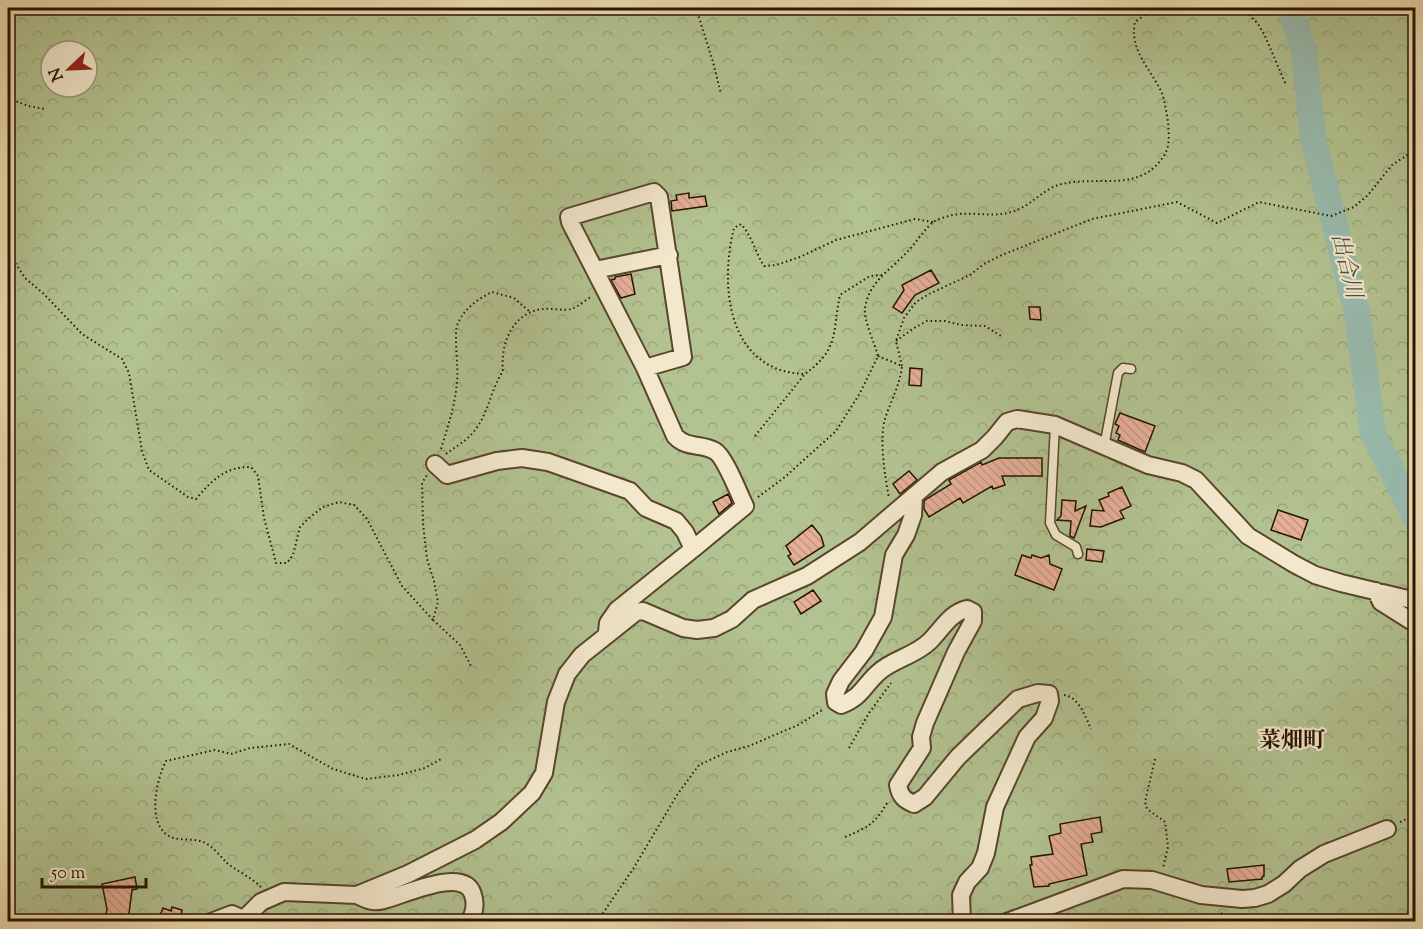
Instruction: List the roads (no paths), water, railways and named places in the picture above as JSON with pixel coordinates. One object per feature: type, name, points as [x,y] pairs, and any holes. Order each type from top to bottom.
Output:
[{"type":"street","points":[[606,636],[608,622],[618,610],[745,506],[718,453],[708,448],[689,446],[675,436],[645,368],[570,222],[569,217],[654,192],[659,197],[683,357],[645,368]]},
{"type":"street","points":[[594,270],[669,255]]},
{"type":"street","points":[[357,896],[408,874],[475,840],[501,822],[532,794],[544,773],[556,702],[567,674],[582,656],[636,612],[643,611],[683,628],[697,630],[714,628],[732,619],[753,600],[807,576],[838,558],[942,472],[982,450],[1007,422],[1017,418],[1055,425],[1149,465],[1182,473],[1196,480],[1248,536],[1294,564],[1315,575],[1416,601]]},
{"type":"street","points":[[435,464],[447,476],[497,461],[522,458],[548,462],[630,491],[646,508],[676,521],[685,532],[693,549]]},
{"type":"street","points":[[914,496],[913,515],[906,535],[894,555],[883,616],[864,651],[841,681],[835,694],[836,702],[841,705],[854,700],[879,672],[929,643],[956,612],[967,609],[973,612],[973,621],[956,652],[925,723],[921,737],[922,748],[898,785],[900,794],[906,801],[914,804],[925,797],[958,757],[1018,699],[1038,693],[1049,694],[1050,701],[1044,717],[1027,737],[995,807],[986,854],[980,868],[967,882],[961,895],[963,921]]},
{"type":"street","points":[[1376,591],[1381,602],[1416,624]]},
{"type":"street","points":[[1006,921],[1123,879],[1152,880],[1201,895],[1255,898],[1268,894],[1284,884],[1300,869],[1324,854],[1387,829]]},
{"type":"street","points":[[211,921],[232,914],[242,920],[261,902],[284,892],[357,896],[369,902],[383,900],[428,885],[459,883],[470,887],[473,894],[474,914],[470,921]]},
{"type":"lane","points":[[1104,447],[1118,373],[1123,368],[1131,369]]},
{"type":"lane","points":[[1055,425],[1050,523],[1056,535],[1076,547],[1078,554]]},
{"type":"waterway","name":"出合川","points":[[1290,8],[1304,52],[1313,138],[1357,313],[1373,433],[1416,519]]},
{"type":"district","name":"菜畑町","points":[[1292,742]]}]
